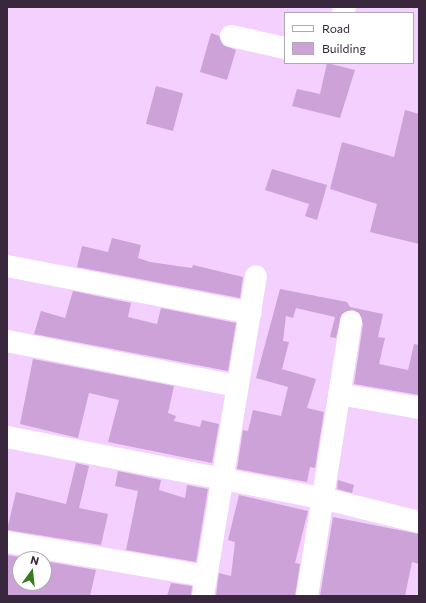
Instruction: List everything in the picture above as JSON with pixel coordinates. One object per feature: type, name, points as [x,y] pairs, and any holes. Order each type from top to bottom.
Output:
[{"type":"street","points":[[232,36],[284,48]]},
{"type":"street","points":[[7,266],[251,313]]},
{"type":"street","points":[[7,542],[204,586],[236,386],[251,313],[256,276]]},
{"type":"street","points":[[307,596],[351,322]]},
{"type":"street","points":[[7,341],[236,386]]},
{"type":"street","points":[[339,394],[419,408]]},
{"type":"street","points":[[7,437],[221,481],[322,498],[419,522]]},
{"type":"building","points":[[211,33],[219,36],[223,45],[236,50],[227,80],[200,72]]},
{"type":"building","points":[[327,64],[355,70],[340,118],[292,106],[297,89],[320,94]]},
{"type":"building","points":[[156,86],[183,93],[173,131],[146,124]]},
{"type":"building","points":[[405,110],[419,114],[419,244],[370,232],[377,204],[330,189],[342,142],[394,157]]},
{"type":"building","points":[[272,169],[327,185],[317,220],[305,216],[309,204],[265,190]]},
{"type":"building","points":[[112,238],[141,245],[138,258],[150,262],[192,268],[193,265],[243,277],[240,298],[77,267],[82,246],[108,252]]},
{"type":"building","points":[[280,289],[347,302],[350,307],[383,314],[378,337],[385,338],[379,364],[408,370],[414,344],[419,345],[419,395],[354,384],[363,324],[359,313],[353,310],[342,314],[336,338],[330,337],[335,317],[296,308],[293,318],[286,316],[283,341],[289,342],[282,369],[316,379],[307,408],[324,412],[315,468],[310,467],[307,482],[237,469],[243,430],[248,431],[253,410],[281,416],[288,387],[256,378]]},
{"type":"building","points":[[73,291],[131,303],[128,317],[157,324],[161,308],[236,323],[228,371],[34,334],[41,311],[65,318]]},
{"type":"building","points":[[33,359],[174,386],[168,413],[176,416],[174,421],[200,427],[202,420],[219,424],[212,463],[108,442],[119,400],[89,393],[78,438],[20,424]]},
{"type":"building","points":[[76,463],[89,466],[79,508],[108,514],[101,545],[7,530],[16,492],[66,504]]},
{"type":"building","points":[[118,471],[161,480],[159,490],[185,498],[187,485],[208,489],[196,562],[126,550],[138,491],[115,486]]},
{"type":"building","points":[[338,480],[354,485],[352,493],[337,489]]},
{"type":"building","points":[[239,495],[308,511],[295,563],[300,564],[295,596],[216,596],[219,573],[231,576],[235,542],[228,540]]},
{"type":"building","points":[[333,517],[419,534],[419,564],[412,562],[405,596],[320,596]]},
{"type":"building","points":[[7,555],[12,556],[12,591],[52,591],[52,562],[96,570],[90,596],[7,595]]},
{"type":"building","points":[[171,583],[192,586],[191,596],[167,596]]}]
